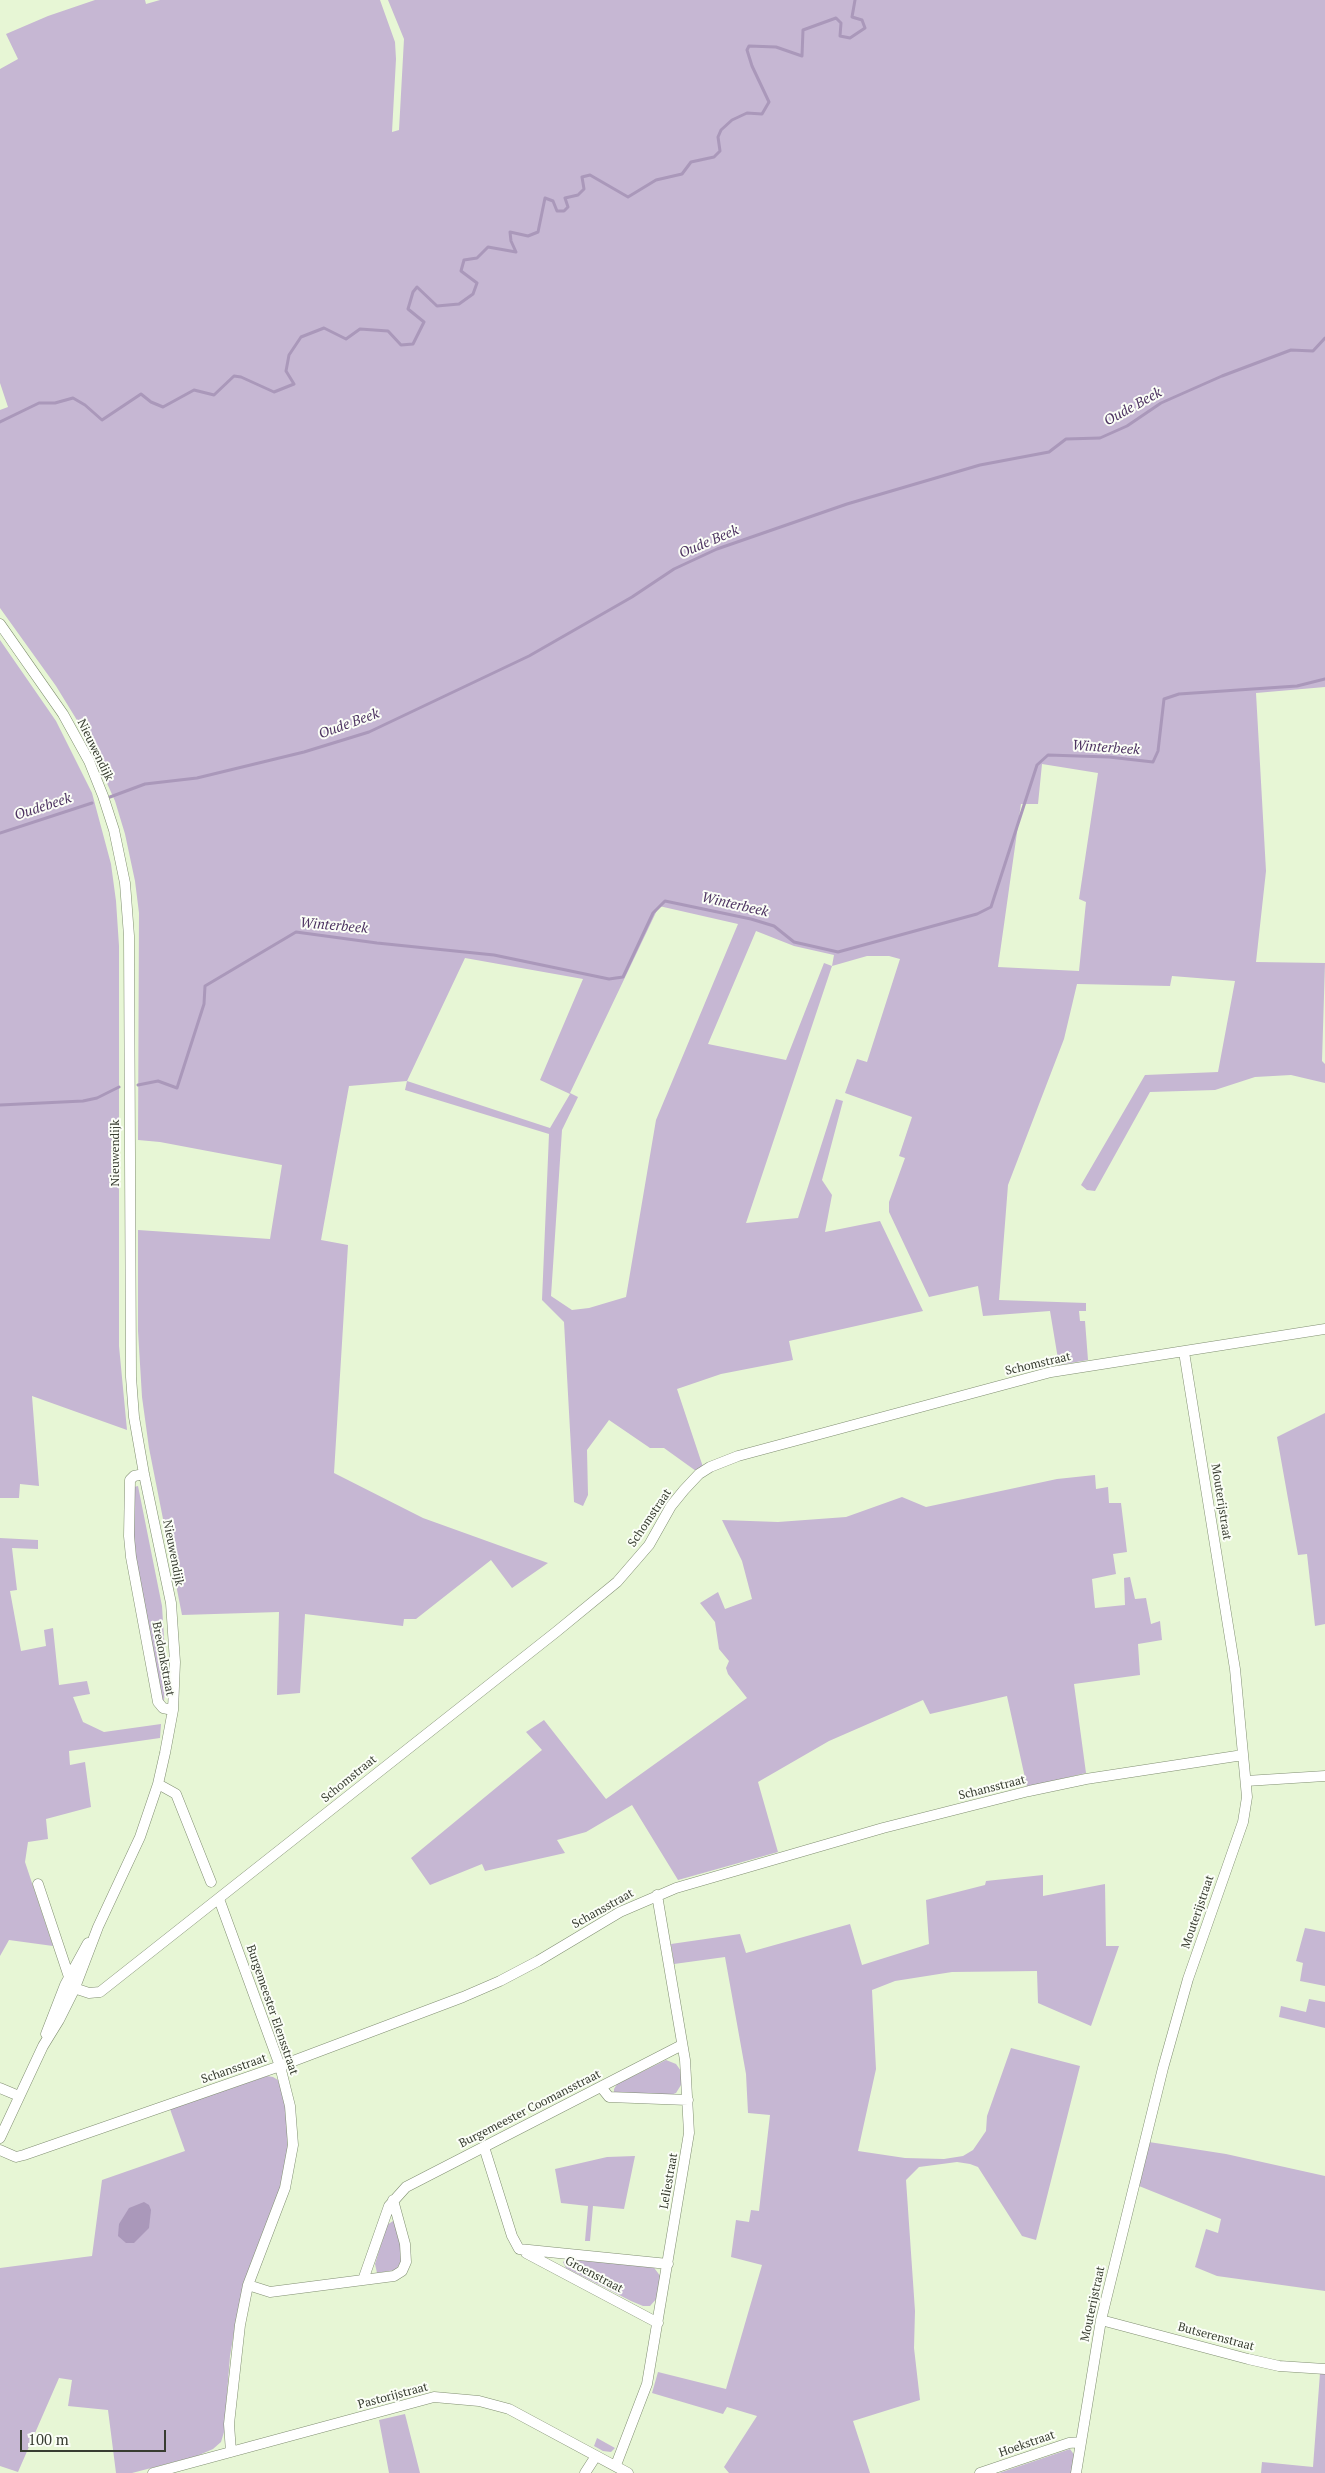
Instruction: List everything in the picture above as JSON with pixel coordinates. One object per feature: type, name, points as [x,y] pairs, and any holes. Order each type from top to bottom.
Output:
[{"type":"street","name":"Nieuwendijk","points":[[0,624],[63,714],[89,761],[114,830],[125,883],[129,936],[129,1330],[134,1408],[144,1474],[171,1603],[175,1662],[172,1710]]},
{"type":"street","name":"Schomstraat","points":[[70,1984],[88,1994],[100,1992],[617,1582],[649,1545],[671,1506],[699,1474],[710,1467],[738,1456],[1051,1372],[1325,1329]]},
{"type":"street","name":"Mouterijstraat","points":[[1076,2473],[1101,2320],[1163,2068],[1188,1978],[1243,1822],[1247,1797],[1232,1652],[1184,1352]]},
{"type":"street","name":"Bredonkstraat","points":[[0,2138],[43,2046],[51,2017],[70,1984],[140,1837],[158,1784],[172,1710],[163,1708],[158,1702],[131,1550],[130,1480],[134,1476],[144,1474]]},
{"type":"street","name":"Schansstraat","points":[[0,2150],[16,2156],[24,2156],[280,2066],[500,1982],[620,1912],[657,1895],[883,1828],[1029,1791],[1086,1779],[1243,1755]]},
{"type":"street","points":[[1246,1781],[1325,1776]]},
{"type":"street","points":[[158,1784],[176,1794],[211,1882]]},
{"type":"street","points":[[38,1884],[70,1984]]},
{"type":"street","name":"Leliestraat","points":[[616,2465],[647,2384],[689,2133],[688,2100],[682,2045],[657,1895]]},
{"type":"street","name":"Burgemeester Elensstraat","points":[[218,1899],[280,2066],[290,2106],[293,2145],[280,2206],[248,2286],[240,2325],[229,2424],[231,2452]]},
{"type":"street","name":"Burgemeester Coomansstraat","points":[[363,2280],[393,2200],[406,2187],[682,2045]]},
{"type":"street","points":[[601,2087],[609,2096],[688,2100]]},
{"type":"street","points":[[0,2088],[19,2096]]},
{"type":"street","points":[[484,2147],[500,2191],[512,2236],[519,2250]]},
{"type":"street","points":[[248,2286],[270,2292],[394,2276],[402,2271],[406,2262],[405,2244],[393,2200]]},
{"type":"street","name":"Groenstraat","points":[[519,2250],[668,2264]]},
{"type":"street","name":"Groenstraat","points":[[519,2250],[658,2323]]},
{"type":"street","name":"Butserenstraat","points":[[1101,2320],[1279,2366],[1325,2369]]},
{"type":"street","name":"Pastorijstraat","points":[[154,2473],[434,2397],[479,2401],[509,2409],[628,2473]]},
{"type":"street","name":"Hoekstraat","points":[[980,2473],[1069,2443],[1081,2442]]},
{"type":"street","points":[[585,2473],[596,2456]]},
{"type":"shaded area","points":[[95,0],[145,0],[146,4],[160,0],[380,0],[395,42],[396,59],[392,132],[399,130],[404,39],[388,0],[1325,0],[1325,687],[1256,693],[1266,871],[1256,962],[1325,963],[1322,1061],[1325,1064],[1325,1083],[1291,1075],[1255,1077],[1215,1090],[1150,1092],[1095,1191],[1087,1190],[1081,1185],[1145,1075],[1218,1072],[1235,981],[1172,976],[1170,986],[1077,984],[1064,1039],[1008,1185],[999,1300],[1086,1303],[1086,1311],[1079,1311],[1080,1321],[1085,1321],[1088,1360],[1059,1365],[1050,1311],[983,1316],[978,1286],[929,1297],[889,1212],[889,1202],[905,1158],[899,1156],[912,1117],[845,1093],[857,1059],[867,1062],[900,959],[889,956],[867,956],[832,966],[746,1223],[798,1218],[836,1099],[843,1101],[822,1180],[832,1195],[825,1232],[880,1221],[923,1311],[789,1341],[793,1360],[721,1374],[677,1389],[703,1467],[696,1471],[664,1448],[650,1448],[609,1420],[587,1450],[588,1495],[583,1506],[574,1502],[564,1322],[542,1300],[549,1134],[405,1090],[407,1081],[349,1086],[321,1240],[348,1245],[334,1473],[423,1518],[548,1563],[512,1588],[491,1560],[416,1619],[404,1619],[403,1626],[305,1614],[300,1693],[277,1695],[279,1612],[182,1615],[149,1448],[142,1397],[138,1331],[138,1230],[270,1239],[282,1165],[160,1142],[138,1140],[139,913],[135,881],[125,834],[115,801],[83,730],[56,686],[0,608],[0,410],[8,407],[0,383],[0,69],[18,59],[6,34],[48,16]],"holes":[[[1042,764],[1098,773],[1079,899],[1086,902],[1079,971],[998,967],[1021,804],[1038,804]],[[659,906],[738,924],[656,1120],[626,1297],[589,1308],[572,1310],[551,1296],[562,1130],[578,1097],[570,1093]],[[756,931],[794,946],[834,955],[832,966],[824,963],[786,1060],[708,1044]],[[465,958],[583,979],[540,1080],[570,1094],[550,1128],[407,1081]]]},
{"type":"shaded area","points":[[0,640],[56,721],[92,793],[111,864],[119,946],[119,1346],[127,1430],[32,1396],[39,1486],[20,1484],[19,1498],[0,1498]]},
{"type":"shaded area","points":[[1325,1413],[1325,1624],[1315,1626],[1307,1554],[1298,1555],[1277,1437]]},
{"type":"shaded area","points":[[1095,1475],[1096,1489],[1108,1487],[1109,1503],[1121,1503],[1127,1552],[1113,1554],[1116,1574],[1092,1579],[1095,1608],[1125,1605],[1124,1578],[1130,1577],[1135,1599],[1146,1598],[1151,1624],[1160,1621],[1162,1640],[1138,1644],[1140,1675],[1074,1684],[1086,1773],[1027,1787],[1007,1696],[930,1714],[923,1700],[829,1741],[758,1782],[778,1852],[678,1880],[632,1805],[586,1832],[557,1840],[565,1853],[485,1871],[482,1864],[430,1885],[411,1858],[542,1750],[526,1732],[544,1720],[606,1799],[747,1698],[728,1674],[726,1668],[729,1661],[719,1649],[715,1622],[700,1603],[718,1592],[725,1609],[752,1599],[742,1561],[722,1520],[778,1522],[846,1517],[902,1497],[926,1507],[1057,1479]]},
{"type":"shaded area","points":[[138,1486],[162,1606],[166,1669],[164,1702],[160,1699],[133,1544],[134,1487]]},
{"type":"shaded area","points":[[0,1538],[38,1540],[38,1549],[12,1548],[17,1590],[10,1591],[21,1651],[46,1646],[44,1630],[53,1628],[59,1685],[87,1681],[90,1694],[73,1697],[83,1722],[104,1732],[161,1724],[160,1738],[69,1751],[70,1765],[85,1762],[91,1807],[46,1819],[48,1839],[28,1842],[25,1862],[53,1946],[9,1940],[0,1956]]},
{"type":"shaded area","points":[[1043,1875],[1043,1896],[1105,1884],[1106,1946],[1119,1946],[1091,2026],[1038,2003],[1037,1971],[952,1972],[895,1981],[872,1990],[876,2069],[858,2151],[905,2158],[944,2159],[963,2156],[973,2150],[986,2131],[987,2116],[1011,2048],[1080,2066],[1036,2240],[1022,2236],[978,2167],[957,2162],[919,2167],[906,2180],[915,2311],[914,2348],[920,2400],[853,2421],[870,2473],[729,2473],[724,2467],[757,2416],[727,2407],[723,2414],[652,2393],[658,2372],[726,2389],[762,2265],[731,2257],[736,2220],[749,2222],[751,2210],[759,2211],[770,2115],[748,2113],[746,2074],[725,1957],[674,1964],[671,1944],[740,1934],[746,1953],[850,1924],[862,1965],[929,1944],[926,1900],[985,1885],[986,1881]]},
{"type":"shaded area","points":[[1305,1928],[1325,1932],[1325,1986],[1300,1981],[1303,1963],[1296,1961]]},
{"type":"shaded area","points":[[1309,1999],[1325,2002],[1325,2028],[1279,2017],[1281,2006],[1306,2012]]},
{"type":"shaded area","points":[[666,2060],[676,2064],[681,2071],[681,2085],[676,2093],[671,2095],[614,2093],[617,2084]]},
{"type":"shaded area","points":[[267,2076],[278,2080],[286,2106],[288,2150],[283,2180],[253,2258],[238,2309],[230,2356],[224,2432],[221,2442],[213,2449],[197,2456],[132,2473],[116,2473],[108,2410],[68,2406],[72,2380],[59,2378],[18,2472],[0,2466],[0,2268],[92,2256],[102,2180],[185,2151],[170,2109]]},
{"type":"shaded area","points":[[1149,2142],[1226,2154],[1325,2176],[1325,2291],[1217,2276],[1195,2267],[1206,2229],[1218,2233],[1221,2219],[1139,2186]]},
{"type":"shaded area","points":[[635,2156],[624,2209],[593,2206],[590,2241],[585,2241],[588,2206],[561,2203],[555,2169],[607,2157]]},
{"type":"shaded area","points":[[144,2202],[149,2205],[151,2210],[149,2228],[134,2243],[126,2243],[118,2236],[119,2224],[129,2208]]},
{"type":"shaded area","points":[[393,2221],[396,2223],[402,2246],[402,2262],[395,2270],[377,2273],[375,2264],[387,2225]]},
{"type":"shaded area","points":[[570,2257],[652,2265],[661,2277],[658,2297],[650,2306],[643,2306],[631,2301],[566,2268],[563,2262]]},
{"type":"shaded area","points":[[1320,2373],[1325,2373],[1325,2473],[1261,2473],[1262,2462],[1313,2467]]},
{"type":"shaded area","points":[[405,2414],[420,2473],[389,2473],[379,2420]]},
{"type":"shaded area","points":[[597,2438],[615,2448],[611,2452],[603,2451],[594,2446]]},
{"type":"shaded area","points":[[1070,2449],[1075,2456],[1072,2473],[999,2473]]},
{"type":"waterway","points":[[0,422],[39,403],[55,403],[73,398],[85,405],[102,420],[141,394],[151,402],[163,407],[194,390],[214,395],[234,376],[241,377],[274,392],[294,384],[286,371],[289,355],[301,337],[324,328],[346,339],[360,329],[388,331],[401,345],[413,344],[424,322],[408,309],[413,292],[417,287],[437,306],[459,304],[473,294],[477,283],[461,271],[464,260],[477,258],[488,247],[516,252],[511,241],[510,232],[528,236],[538,232],[545,198],[553,201],[557,211],[564,211],[568,207],[565,198],[578,195],[584,189],[582,177],[590,175],[628,197],[656,180],[682,174],[691,162],[714,157],[720,151],[718,137],[721,130],[732,120],[747,113],[762,114],[769,102],[752,66],[747,50],[749,46],[776,47],[802,56],[803,30],[836,18],[841,23],[840,36],[850,38],[865,28],[862,20],[852,17],[855,0]]},
{"type":"waterway","name":"Oude Beek","points":[[110,797],[145,784],[197,778],[304,752],[369,732],[529,656],[632,597],[674,569],[717,549],[847,504],[980,465],[1049,452],[1066,439],[1100,438],[1127,426],[1161,403],[1222,376],[1291,350],[1313,351],[1325,338]]},
{"type":"waterway","name":"Winterbeek","points":[[138,1085],[158,1081],[177,1088],[204,1004],[205,986],[296,932],[377,943],[494,955],[609,979],[623,977],[653,913],[665,901],[751,919],[774,926],[794,942],[838,952],[977,914],[991,907],[1037,765],[1048,755],[1109,757],[1153,762],[1158,751],[1164,699],[1179,694],[1297,686],[1325,679]]},
{"type":"waterway","name":"Oudebeek","points":[[0,833],[92,803]]},
{"type":"waterway","name":"Winterbeek","points":[[0,1105],[83,1101],[97,1098],[119,1087]]}]
